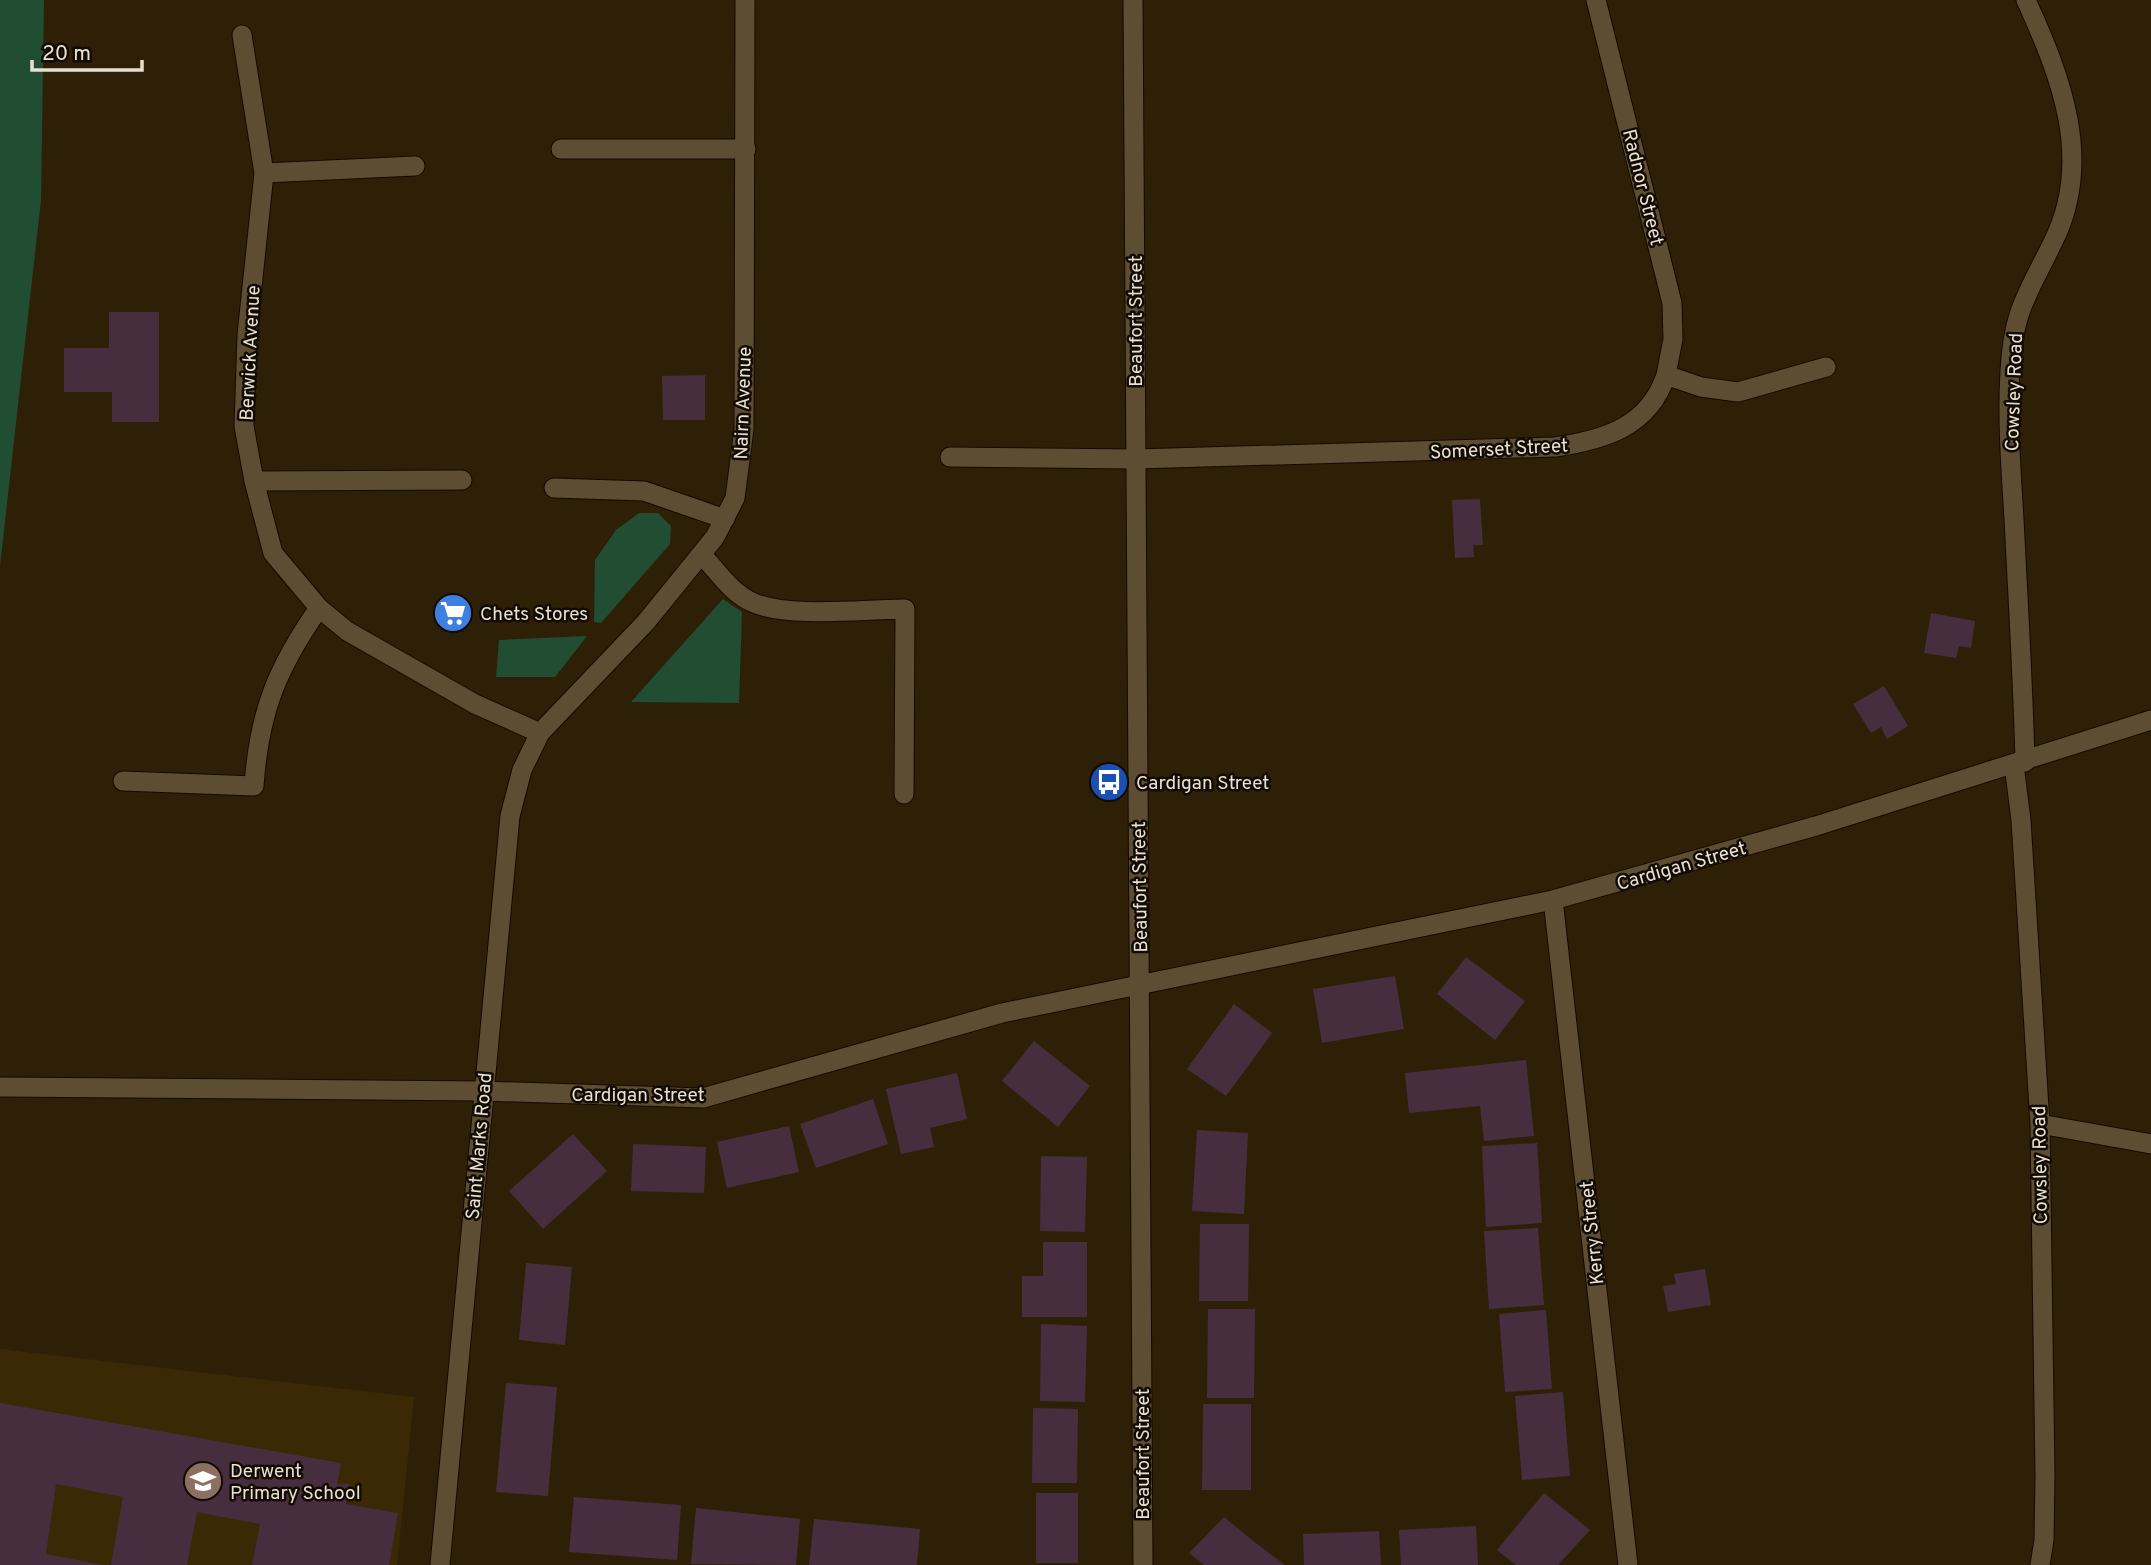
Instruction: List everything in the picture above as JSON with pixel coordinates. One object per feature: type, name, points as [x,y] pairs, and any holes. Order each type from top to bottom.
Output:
[{"type":"street","name":"Nairn Avenue","points":[[540,733],[646,622],[703,556],[735,498],[744,429],[745,0]]},
{"type":"street","name":"Beaufort Street","points":[[1133,0],[1143,1565]]},
{"type":"street","name":"Radnor Street","points":[[1596,0],[1672,303],[1673,340],[1667,375]]},
{"type":"street","name":"Cowsley Road","points":[[2026,0],[2064,90],[2073,155],[2071,196],[2063,221],[2020,307],[2012,339],[2008,412],[2021,820],[2040,1124],[2045,1476],[2040,1565]]},
{"type":"street","name":"Berwick Avenue","points":[[242,35],[264,173],[247,335],[244,426],[254,481],[273,553],[319,608],[347,631],[448,690],[540,733]]},
{"type":"street","points":[[561,149],[746,149]]},
{"type":"street","points":[[264,173],[415,166]]},
{"type":"street","points":[[1667,375],[1700,387],[1738,392],[1826,367]]},
{"type":"street","name":"Somerset Street","points":[[950,457],[1136,459],[1419,453],[1581,443],[1598,441],[1632,424],[1651,405],[1667,375]]},
{"type":"street","points":[[254,481],[462,480]]},
{"type":"street","points":[[554,488],[644,491],[725,519]]},
{"type":"street","points":[[703,556],[731,588],[753,603],[780,610],[905,609],[904,794]]},
{"type":"street","points":[[123,781],[254,786],[257,747],[272,686],[299,635],[319,608]]},
{"type":"street","name":"Cardigan Street","points":[[0,1087],[482,1091],[703,1097],[1002,1013],[1553,900],[1710,858],[2151,720]]},
{"type":"street","name":"Saint Marks Road","points":[[440,1565],[482,1091],[510,816],[522,770],[540,733]]},
{"type":"street","name":"Kerry Street","points":[[1553,900],[1628,1565]]},
{"type":"street","points":[[2040,1124],[2151,1144]]},
{"type":"shaded area","name":"Derwent Primary School","points":[[0,1349],[414,1397],[397,1565],[0,1565]]},
{"type":"green space","points":[[0,0],[44,0],[41,200],[0,566]]},
{"type":"green space","points":[[639,513],[658,513],[671,526],[670,544],[601,623],[594,622],[595,560],[616,530]]},
{"type":"green space","points":[[723,599],[742,612],[739,703],[631,702]]},
{"type":"green space","points":[[587,636],[555,677],[496,677],[499,640]]},
{"type":"building","points":[[109,312],[159,312],[159,422],[112,422],[112,392],[64,392],[64,348],[109,348]]},
{"type":"building","points":[[705,375],[705,420],[663,420],[662,376]]},
{"type":"building","points":[[1480,499],[1483,545],[1473,545],[1474,557],[1455,558],[1452,500]]},
{"type":"building","points":[[1931,613],[1975,621],[1971,648],[1959,646],[1956,658],[1924,653]]},
{"type":"building","points":[[1884,686],[1908,726],[1887,739],[1881,727],[1871,733],[1853,704]]},
{"type":"building","points":[[1466,957],[1525,1001],[1495,1040],[1437,994]]},
{"type":"building","points":[[1395,976],[1404,1029],[1322,1043],[1313,989]]},
{"type":"building","points":[[1234,1004],[1272,1033],[1226,1096],[1187,1069]]},
{"type":"building","points":[[1034,1041],[1090,1086],[1058,1127],[1002,1081]]},
{"type":"building","points":[[1526,1060],[1534,1136],[1484,1141],[1480,1106],[1409,1113],[1405,1073]]},
{"type":"building","points":[[957,1073],[967,1119],[930,1128],[934,1147],[901,1154],[886,1089]]},
{"type":"building","points":[[873,1099],[888,1144],[816,1168],[800,1124]]},
{"type":"building","points":[[789,1126],[799,1172],[727,1188],[717,1142]]},
{"type":"building","points":[[1197,1130],[1248,1133],[1244,1214],[1192,1211]]},
{"type":"building","points":[[573,1134],[607,1171],[543,1229],[509,1191]]},
{"type":"building","points":[[1537,1143],[1542,1223],[1486,1227],[1482,1146]]},
{"type":"building","points":[[633,1144],[706,1147],[704,1193],[631,1191]]},
{"type":"building","points":[[1041,1156],[1087,1157],[1085,1232],[1040,1231]]},
{"type":"building","points":[[1200,1224],[1249,1224],[1248,1301],[1199,1301]]},
{"type":"building","points":[[1538,1228],[1544,1305],[1489,1309],[1484,1231]]},
{"type":"building","points":[[1043,1242],[1087,1242],[1087,1317],[1022,1317],[1022,1276],[1043,1276]]},
{"type":"building","points":[[526,1263],[572,1267],[565,1345],[519,1340]]},
{"type":"building","points":[[1705,1269],[1711,1305],[1668,1312],[1663,1286],[1676,1284],[1674,1274]]},
{"type":"building","points":[[1208,1309],[1255,1309],[1254,1398],[1207,1398]]},
{"type":"building","points":[[1546,1310],[1552,1389],[1505,1392],[1499,1314]]},
{"type":"building","points":[[1041,1324],[1087,1326],[1085,1402],[1040,1401]]},
{"type":"building","points":[[506,1383],[557,1387],[548,1496],[496,1492]]},
{"type":"building","points":[[1563,1392],[1570,1476],[1522,1480],[1515,1396]]},
{"type":"building","points":[[0,1403],[341,1463],[337,1484],[349,1484],[346,1504],[398,1513],[389,1565],[252,1565],[260,1524],[197,1512],[187,1565],[111,1565],[123,1497],[56,1484],[46,1554],[103,1565],[0,1565]]},
{"type":"building","points":[[1203,1404],[1251,1404],[1251,1490],[1202,1490]]},
{"type":"building","points":[[1033,1408],[1078,1409],[1077,1483],[1032,1483]]},
{"type":"building","points":[[1036,1493],[1078,1493],[1078,1563],[1036,1563]]},
{"type":"building","points":[[1544,1493],[1590,1530],[1558,1565],[1516,1565],[1497,1550]]},
{"type":"building","points":[[574,1497],[681,1505],[677,1560],[569,1552]]},
{"type":"building","points":[[696,1508],[800,1519],[796,1565],[691,1564]]},
{"type":"building","points":[[1224,1517],[1285,1565],[1204,1565],[1189,1553]]},
{"type":"building","points":[[814,1519],[920,1529],[917,1565],[809,1565]]},
{"type":"building","points":[[1476,1526],[1478,1565],[1401,1565],[1399,1530]]},
{"type":"building","points":[[1379,1531],[1381,1565],[1304,1565],[1303,1534]]},
{"type":"place","name":"Chets Stores","points":[[453,613]]},
{"type":"place","name":"Cardigan Street","points":[[1109,782]]},
{"type":"place","name":"Derwent Primary School","points":[[203,1481]]}]
